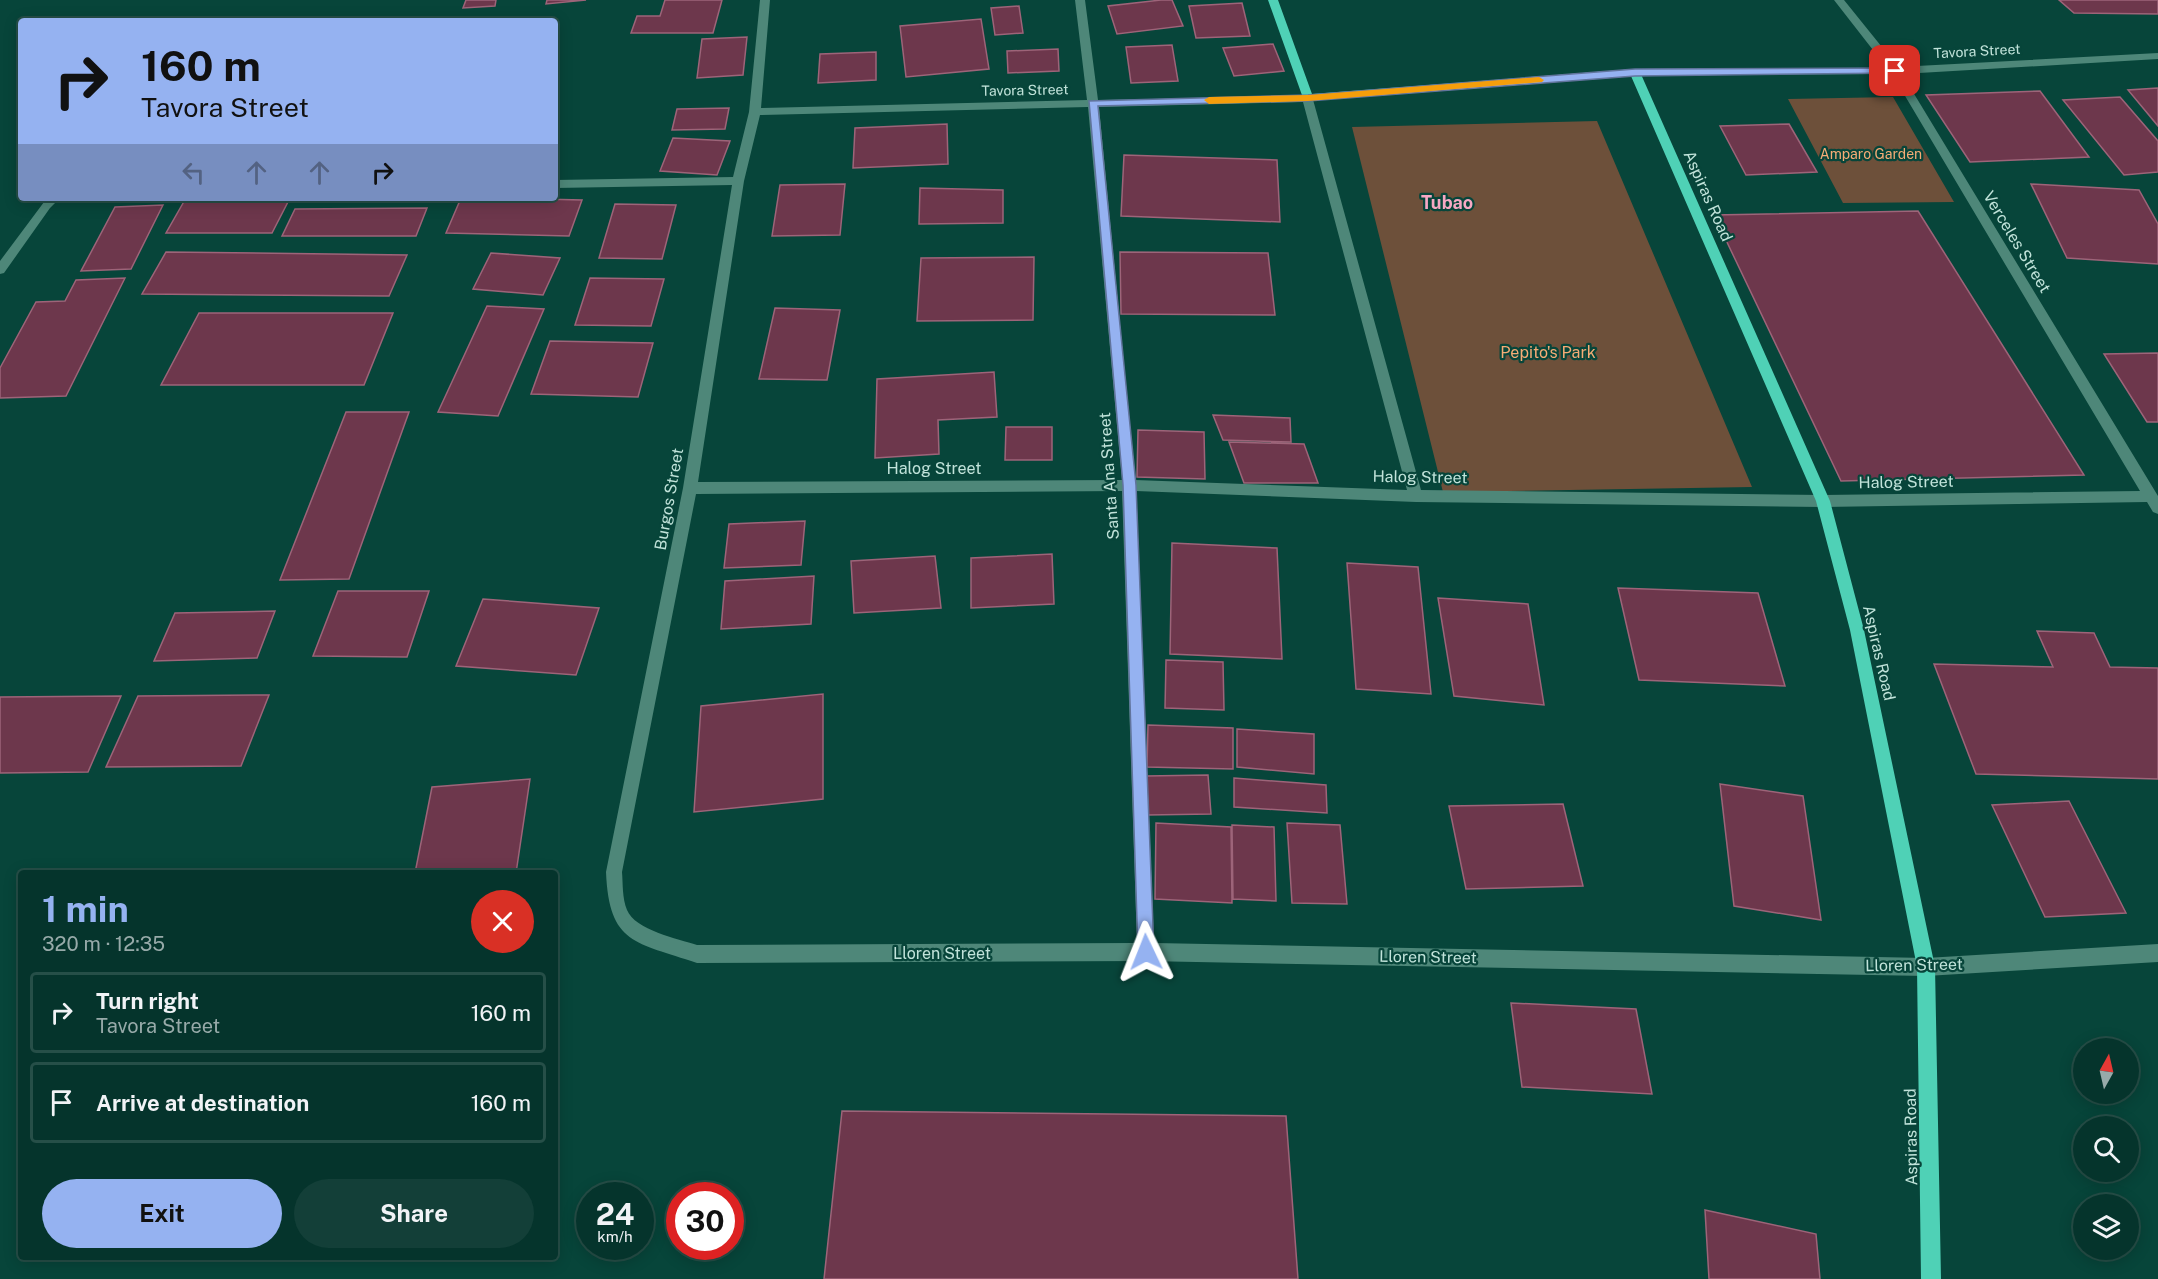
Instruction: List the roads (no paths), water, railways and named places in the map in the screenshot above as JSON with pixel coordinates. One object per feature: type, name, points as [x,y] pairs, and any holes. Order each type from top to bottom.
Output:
[{"type":"main road","points":[[1273,0],[1308,98]]},
{"type":"main road","name":"Tavora Street","points":[[1308,98],[1635,72]]},
{"type":"main road","name":"Aspiras Road","points":[[1635,72],[1823,501],[1857,630],[1926,967],[1931,1279]]},
{"type":"street","name":"Burgos Street","points":[[697,954],[635,930],[624,922],[615,899],[614,872],[690,488],[738,181],[755,112],[765,0]]},
{"type":"street","name":"Santa Ana Street","points":[[1080,0],[1093,103],[1129,485],[1146,952]]},
{"type":"street","name":"Verceles Street","points":[[1839,0],[1895,71],[2154,502]]},
{"type":"street","name":"Tavora Street","points":[[1635,72],[1895,71],[2158,56]]},
{"type":"street","name":"Tavora Street","points":[[755,112],[1308,98]]},
{"type":"street","points":[[1308,98],[1416,496]]},
{"type":"street","points":[[558,184],[738,181]]},
{"type":"street","points":[[0,270],[51,201]]},
{"type":"street","name":"Halog Street","points":[[690,488],[1129,485],[1416,496],[2154,502]]},
{"type":"street","name":"Lloren Street","points":[[697,954],[1146,952],[1926,967],[2158,953]]},
{"type":"district","name":"Tubao","points":[[1447,202]]},
{"type":"park label","name":"Amparo Garden","points":[[1871,154]]},
{"type":"park label","name":"Pepito's Park","points":[[1548,352]]}]
